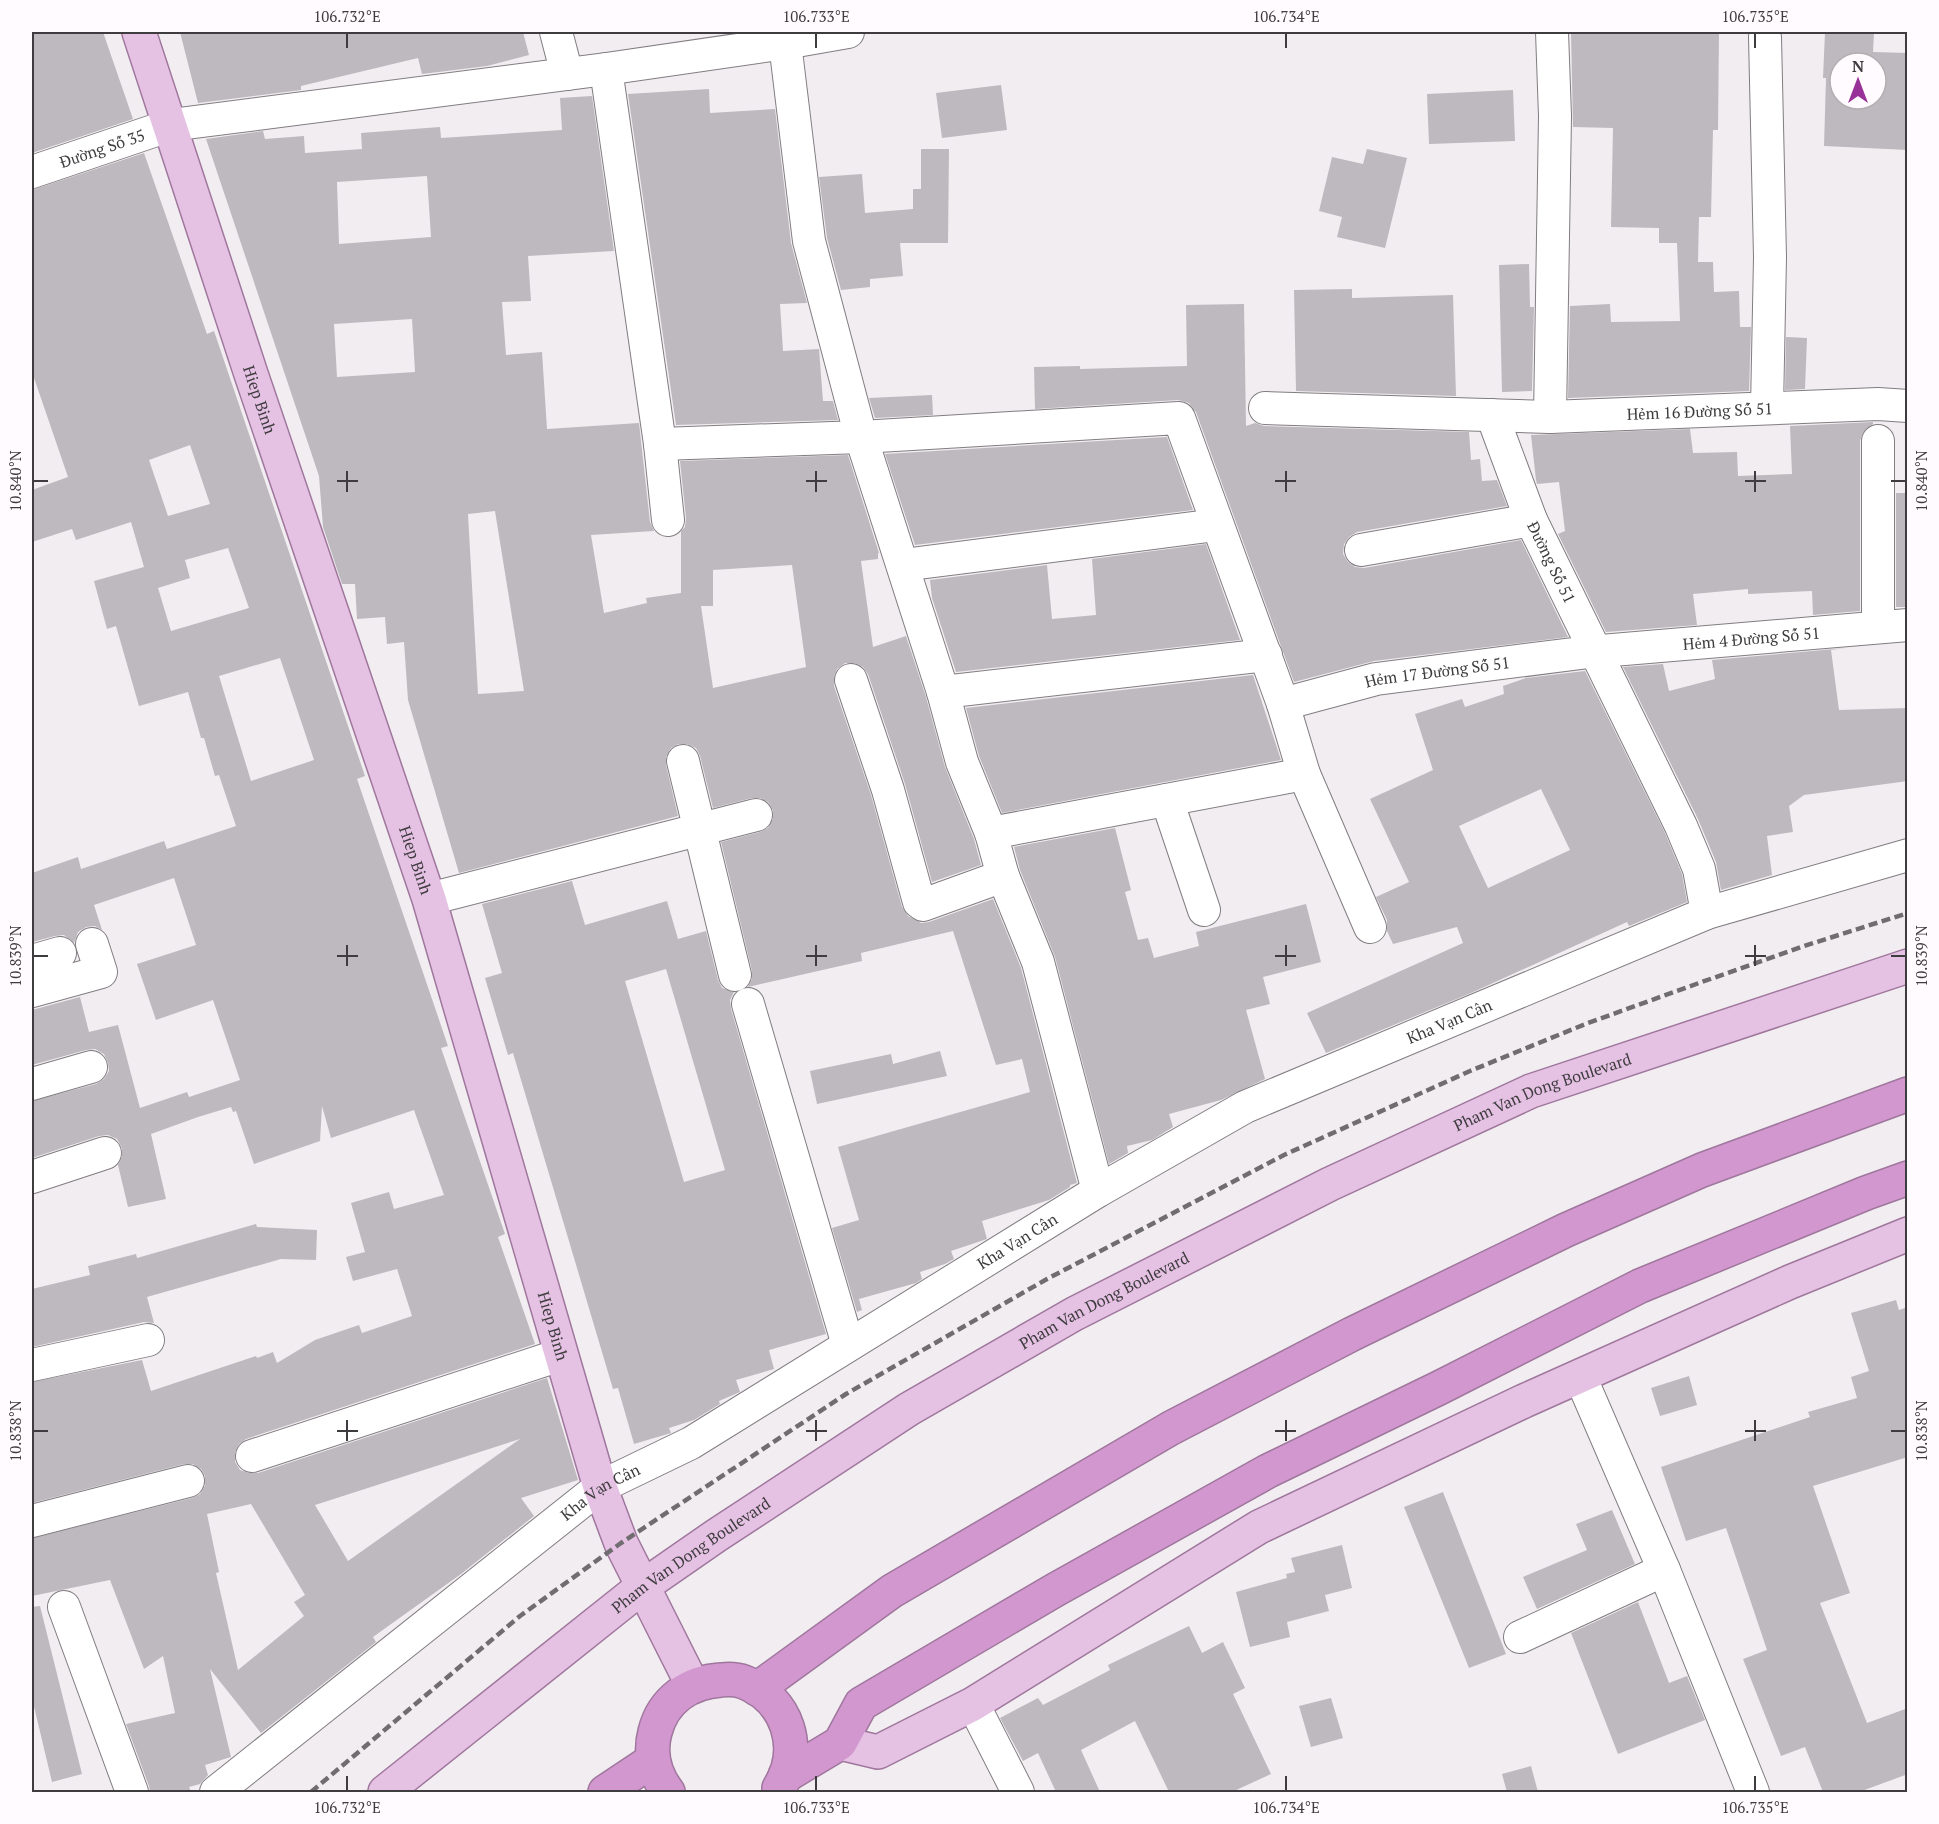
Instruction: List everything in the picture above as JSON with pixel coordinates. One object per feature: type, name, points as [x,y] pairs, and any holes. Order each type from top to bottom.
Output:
[{"type":"highway","points":[[757,1689],[892,1591],[1171,1428],[1341,1340],[1566,1230],[1702,1170],[1908,1094]]},
{"type":"highway","points":[[780,1784],[840,1743],[861,1704],[1055,1590],[1268,1471],[1449,1383],[1640,1286],[1908,1178]]},
{"type":"highway","points":[[668,1792],[653,1760],[652,1740],[661,1715],[677,1696],[693,1686],[708,1681],[731,1679],[744,1682],[757,1689],[776,1705],[786,1722],[791,1747],[780,1784]]},
{"type":"highway","points":[[605,1792],[653,1760]]},
{"type":"main road","name":"Hiep Binh","points":[[139,32],[251,374],[429,899],[600,1487],[621,1543],[693,1686]]},
{"type":"main road","name":"Pham Van Dong Boulevard","points":[[385,1792],[642,1587],[909,1409],[1074,1314],[1330,1184],[1531,1091],[1908,966]]},
{"type":"main road","points":[[840,1743],[878,1752],[973,1704],[1259,1527],[1580,1376],[1790,1282],[1908,1234]]},
{"type":"street","points":[[556,32],[567,74]]},
{"type":"street","name":"Đường Số 35","points":[[32,172],[171,125],[606,69],[848,32]]},
{"type":"street","points":[[1550,417],[1555,116],[1552,32]]},
{"type":"street","points":[[1766,37],[1770,258],[1767,408]]},
{"type":"street","points":[[784,43],[809,241],[861,437],[943,692],[962,762],[991,833],[1003,876],[1038,962],[1098,1191]]},
{"type":"street","points":[[606,69],[660,444],[668,520]]},
{"type":"street","name":"Hẻm 16 Đường Số 51","points":[[1492,415],[1550,417],[1878,404],[1908,406]]},
{"type":"street","points":[[1265,408],[1492,415]]},
{"type":"street","name":"Đường Số 51","points":[[1492,415],[1531,520],[1682,826],[1699,868],[1707,913]]},
{"type":"street","points":[[660,444],[861,437],[1179,417],[1216,525],[1266,655],[1304,774],[1370,927]]},
{"type":"street","points":[[1878,441],[1893,626]]},
{"type":"street","points":[[1361,550],[1531,520]]},
{"type":"street","points":[[903,565],[1216,525]]},
{"type":"street","name":"Hẻm 4 Đường Số 51","points":[[1594,651],[1893,626]]},
{"type":"street","name":"Hẻm 17 Đường Số 51","points":[[1283,704],[1376,679],[1594,651]]},
{"type":"street","points":[[943,692],[1266,655]]},
{"type":"street","points":[[851,680],[888,790],[919,902],[923,905],[1003,876]]},
{"type":"street","points":[[683,761],[735,975]]},
{"type":"street","points":[[991,833],[1304,774]]},
{"type":"street","points":[[1167,800],[1204,910]]},
{"type":"street","points":[[429,899],[756,815]]},
{"type":"street","name":"Kha Vạn Cân","points":[[216,1792],[600,1487],[691,1443],[1098,1191],[1245,1107],[1707,913],[1908,855]]},
{"type":"street","points":[[32,991],[101,972],[92,944]]},
{"type":"street","points":[[748,1004],[848,1345]]},
{"type":"street","points":[[32,1084],[91,1066]]},
{"type":"street","points":[[32,1177],[105,1154]]},
{"type":"street","points":[[32,1365],[148,1340]]},
{"type":"street","points":[[252,1456],[560,1355]]},
{"type":"street","points":[[1580,1376],[1664,1570],[1753,1792]]},
{"type":"street","points":[[32,1521],[188,1481]]},
{"type":"street","points":[[1520,1637],[1664,1570]]},
{"type":"street","points":[[64,1607],[132,1792]]},
{"type":"street","points":[[973,1704],[1018,1792]]},
{"type":"building","points":[[32,32],[103,32],[133,119],[32,153]]},
{"type":"building","points":[[180,32],[523,32],[529,55],[487,66],[422,74],[418,58],[301,86],[301,90],[198,103]]},
{"type":"building","points":[[1571,32],[1719,32],[1718,130],[1713,130],[1711,217],[1699,217],[1698,262],[1713,262],[1714,292],[1739,291],[1740,327],[1751,327],[1749,391],[1568,398],[1570,306],[1610,304],[1611,322],[1680,321],[1677,243],[1659,243],[1659,228],[1611,227],[1613,128],[1573,127]]},
{"type":"building","points":[[1825,32],[1874,32],[1873,51],[1828,51],[1828,111],[1888,111],[1888,52],[1908,53],[1908,150],[1824,146],[1826,78],[1823,78]]},
{"type":"building","points":[[1001,85],[1007,130],[942,138],[936,93]]},
{"type":"building","points":[[709,89],[710,113],[775,109],[791,243],[807,303],[780,304],[783,351],[819,349],[823,401],[833,401],[838,420],[676,425],[628,94]]},
{"type":"building","points":[[1513,90],[1515,141],[1429,144],[1427,94]]},
{"type":"building","points":[[592,96],[614,251],[528,256],[531,301],[502,302],[506,355],[542,352],[547,429],[639,423],[650,522],[654,531],[591,535],[604,613],[647,603],[646,598],[681,593],[681,531],[685,527],[686,518],[680,461],[848,455],[879,553],[878,559],[861,561],[873,647],[906,636],[945,767],[974,839],[981,865],[932,882],[905,784],[868,674],[863,667],[855,663],[845,663],[837,669],[834,686],[871,795],[902,907],[908,916],[921,923],[993,899],[1021,968],[1077,1183],[1070,1185],[1049,1200],[982,1221],[987,1239],[951,1251],[954,1259],[920,1272],[922,1279],[916,1283],[859,1299],[862,1310],[857,1312],[832,1228],[859,1220],[838,1147],[1030,1092],[1022,1059],[996,1065],[953,931],[861,953],[862,961],[748,987],[752,979],[752,971],[721,842],[768,828],[773,819],[773,810],[768,802],[760,798],[713,808],[700,756],[696,748],[687,744],[678,744],[671,748],[666,757],[678,816],[459,873],[408,700],[404,642],[387,644],[385,617],[357,619],[355,584],[342,584],[323,527],[319,476],[206,139],[263,131],[265,139],[304,136],[305,153],[362,149],[361,133],[440,127],[441,138],[562,130],[560,98]],"holes":[[[427,176],[431,237],[339,244],[337,182]],[[412,319],[415,372],[337,377],[334,324]],[[495,511],[524,691],[478,694],[468,514]],[[792,565],[806,667],[713,688],[701,606],[713,606],[713,570]]]},
{"type":"building","points":[[921,149],[949,149],[948,243],[900,243],[903,276],[870,279],[870,287],[841,290],[827,238],[819,177],[862,174],[865,213],[913,209],[913,189],[921,189]]},
{"type":"building","points":[[1367,149],[1407,158],[1385,248],[1337,237],[1342,217],[1319,211],[1332,157],[1363,164]]},
{"type":"building","points":[[144,153],[207,334],[214,331],[365,776],[357,779],[448,1046],[441,1048],[505,1234],[498,1237],[535,1344],[246,1439],[239,1444],[235,1452],[235,1462],[240,1470],[258,1473],[547,1378],[578,1480],[521,1498],[534,1516],[461,1574],[373,1637],[376,1642],[261,1733],[210,1669],[231,1757],[205,1765],[208,1775],[200,1784],[189,1787],[191,1792],[150,1792],[126,1724],[175,1713],[163,1656],[144,1669],[110,1580],[32,1596],[32,1538],[192,1498],[200,1494],[205,1486],[205,1476],[201,1469],[193,1464],[184,1464],[32,1503],[32,1382],[142,1360],[151,1391],[273,1352],[277,1363],[315,1340],[359,1325],[362,1333],[412,1316],[397,1269],[353,1281],[346,1257],[365,1252],[351,1203],[389,1192],[394,1209],[444,1195],[414,1110],[331,1138],[322,1106],[320,1141],[254,1164],[236,1111],[233,1112],[231,1107],[198,1117],[151,1134],[166,1199],[128,1207],[118,1165],[122,1157],[122,1148],[117,1139],[108,1135],[99,1136],[32,1158],[32,1101],[96,1084],[104,1079],[109,1071],[104,1054],[95,1049],[32,1065],[32,1010],[80,997],[89,1032],[118,1025],[140,1108],[187,1092],[189,1097],[240,1080],[213,1000],[156,1020],[137,964],[196,945],[174,878],[94,905],[102,930],[95,926],[86,927],[78,932],[74,943],[64,935],[32,942],[32,873],[78,857],[81,869],[164,841],[167,849],[236,826],[219,775],[215,776],[204,738],[201,738],[188,692],[139,706],[116,626],[107,629],[94,581],[144,567],[131,522],[76,540],[72,529],[32,542],[32,490],[68,477],[32,372],[32,190]],"holes":[[[190,445],[210,504],[168,516],[149,460]],[[228,548],[249,608],[171,631],[158,588],[190,578],[185,560]],[[280,658],[314,760],[251,781],[219,676]],[[520,1439],[348,1561],[315,1505]],[[251,1504],[305,1595],[294,1602],[304,1616],[238,1670],[216,1573],[219,1572],[207,1514]]]},
{"type":"building","points":[[1529,264],[1530,307],[1534,307],[1532,391],[1502,392],[1499,265]]},
{"type":"building","points":[[1352,289],[1352,298],[1453,295],[1456,396],[1296,391],[1294,290]]},
{"type":"building","points":[[1244,304],[1246,426],[1255,423],[1264,426],[1469,432],[1471,460],[1480,459],[1482,481],[1497,480],[1507,506],[1357,532],[1344,544],[1343,554],[1348,562],[1355,567],[1364,568],[1521,540],[1568,637],[1374,661],[1294,682],[1196,412],[1189,403],[1178,400],[1035,409],[1034,367],[1080,366],[1080,369],[1187,366],[1186,305]]},
{"type":"building","points":[[1786,337],[1807,338],[1805,389],[1785,390]]},
{"type":"building","points":[[932,395],[933,415],[875,418],[869,398]]},
{"type":"building","points":[[1873,422],[1863,432],[1860,441],[1860,611],[1813,615],[1812,591],[1748,594],[1748,589],[1693,594],[1697,625],[1606,632],[1558,534],[1565,531],[1559,482],[1537,484],[1531,435],[1690,429],[1693,453],[1737,452],[1738,476],[1792,474],[1790,426]]},
{"type":"building","points":[[1167,437],[1193,510],[915,545],[885,454]]},
{"type":"building","points":[[1896,493],[1908,493],[1908,607],[1896,607]]},
{"type":"building","points":[[1206,544],[1240,640],[956,672],[932,598],[930,580],[1047,565],[1052,619],[1096,615],[1092,559]]},
{"type":"building","points":[[1846,648],[1831,650],[1839,710],[1908,708],[1908,781],[1804,795],[1789,806],[1793,832],[1767,836],[1772,875],[1721,890],[1716,862],[1698,819],[1623,667],[1663,664],[1669,691],[1715,679],[1712,660]]},
{"type":"building","points":[[1585,671],[1665,833],[1682,874],[1687,902],[1629,926],[1627,922],[1471,993],[1326,1053],[1307,1013],[1463,943],[1457,927],[1393,944],[1387,931],[1387,920],[1376,897],[1409,882],[1370,799],[1433,770],[1415,714],[1462,699],[1465,707],[1504,694],[1503,686],[1526,678]],"holes":[[[1541,789],[1570,850],[1488,888],[1459,826]]]},
{"type":"building","points":[[1253,675],[1281,760],[1002,813],[979,756],[966,708]]},
{"type":"building","points":[[1115,828],[1131,890],[1125,892],[1138,940],[1148,938],[1154,958],[1199,946],[1196,932],[1306,904],[1321,962],[1263,977],[1270,1004],[1246,1010],[1265,1079],[1221,1100],[1169,1114],[1173,1127],[1152,1140],[1127,1146],[1128,1153],[1109,1164],[1055,957],[1020,870],[1014,847]]},
{"type":"building","points":[[572,881],[585,925],[667,901],[678,939],[706,931],[718,980],[722,988],[734,992],[730,1000],[731,1009],[826,1334],[769,1350],[774,1369],[736,1380],[740,1392],[719,1401],[720,1404],[694,1420],[669,1428],[671,1433],[634,1444],[618,1388],[613,1389],[513,1053],[508,1055],[485,978],[502,973],[482,904]],"holes":[[[666,969],[725,1170],[684,1182],[625,981]]]},
{"type":"building","points":[[940,1051],[947,1076],[817,1104],[810,1071],[891,1054],[893,1064]]},
{"type":"building","points":[[256,1224],[257,1227],[317,1230],[316,1260],[281,1259],[147,1297],[154,1323],[144,1322],[32,1347],[32,1289],[90,1275],[88,1266],[136,1254],[137,1258]]},
{"type":"building","points":[[1896,1300],[1899,1310],[1908,1307],[1908,1457],[1813,1486],[1850,1593],[1820,1603],[1867,1723],[1908,1708],[1908,1774],[1859,1792],[1823,1792],[1805,1747],[1781,1756],[1743,1659],[1767,1650],[1726,1528],[1686,1541],[1661,1467],[1810,1417],[1808,1412],[1857,1398],[1851,1377],[1869,1371],[1851,1313]]},
{"type":"building","points":[[1689,1376],[1697,1405],[1660,1416],[1651,1388]]},
{"type":"building","points":[[1443,1492],[1506,1654],[1469,1668],[1404,1507]]},
{"type":"building","points":[[1612,1510],[1635,1564],[1537,1609],[1523,1577],[1587,1550],[1576,1524]]},
{"type":"building","points":[[1342,1545],[1352,1588],[1325,1595],[1329,1611],[1287,1622],[1290,1637],[1250,1647],[1236,1592],[1287,1578],[1286,1574],[1295,1572],[1291,1558]]},
{"type":"building","points":[[1638,1602],[1669,1683],[1687,1676],[1705,1720],[1618,1754],[1571,1633]]},
{"type":"building","points":[[40,1606],[82,1774],[52,1782],[32,1698],[32,1607]]},
{"type":"building","points":[[1189,1626],[1202,1653],[1223,1642],[1245,1688],[1233,1694],[1271,1774],[1232,1792],[1169,1792],[1135,1721],[1081,1750],[1100,1792],[1056,1792],[1038,1753],[1023,1761],[1000,1718],[1038,1698],[1043,1705],[1110,1670],[1108,1665]]},
{"type":"building","points":[[1331,1698],[1343,1738],[1311,1747],[1299,1706]]},
{"type":"building","points":[[1531,1766],[1538,1792],[1507,1792],[1502,1774]]},
{"type":"railway","points":[[311,1792],[520,1616],[621,1543],[846,1394],[1047,1279],[1284,1155],[1470,1071],[1588,1023],[1801,947],[1908,913]]}]
